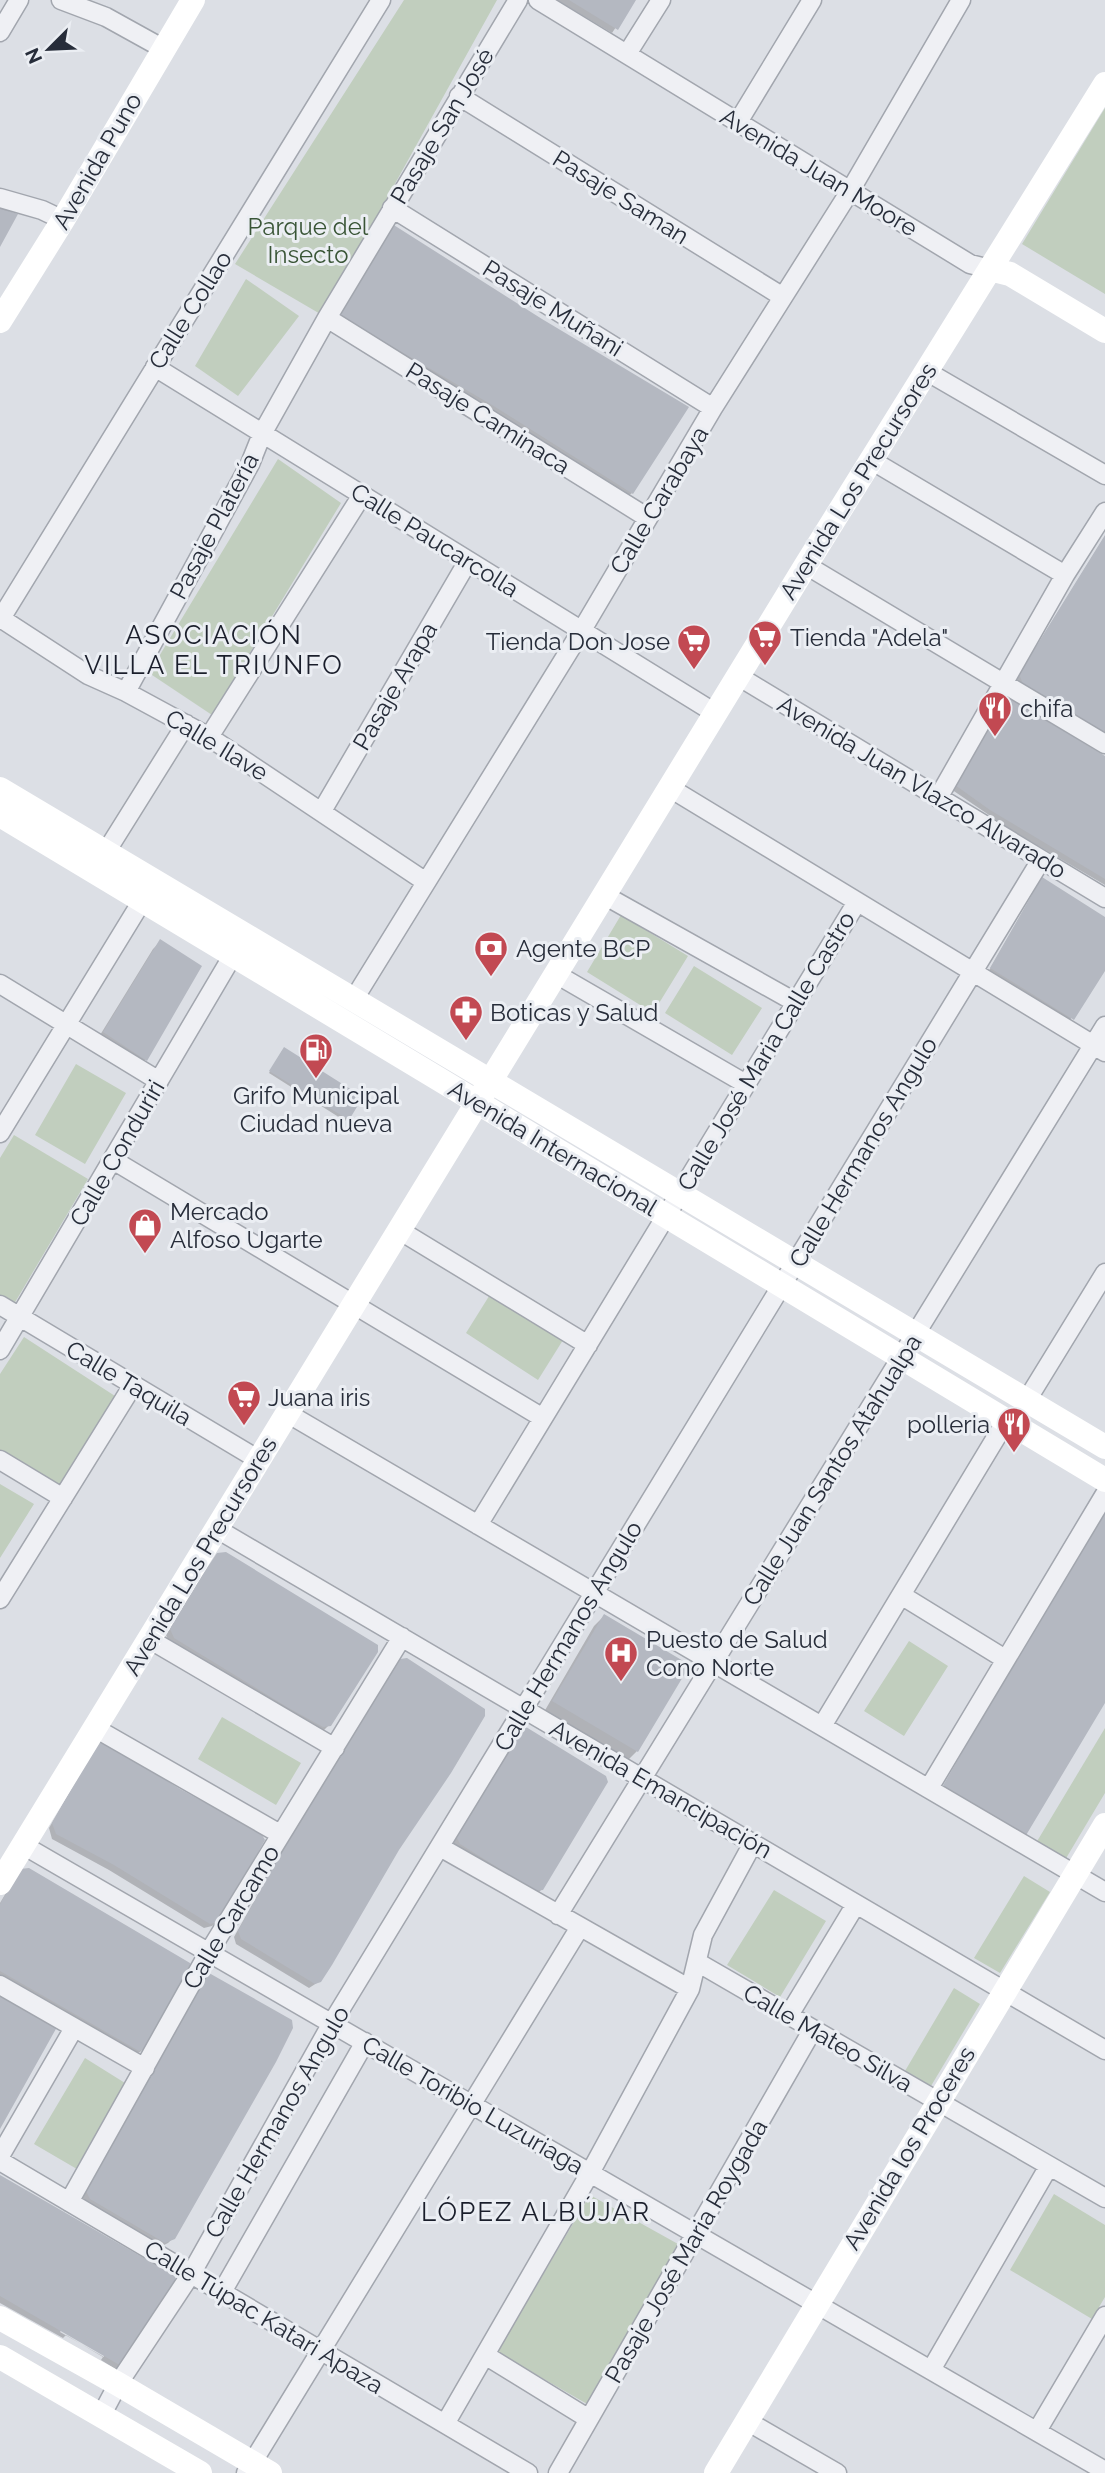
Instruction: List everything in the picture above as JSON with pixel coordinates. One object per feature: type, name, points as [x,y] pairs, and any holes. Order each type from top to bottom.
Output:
[{"type":"street","points":[[0,32],[19,0]]},
{"type":"street","points":[[61,0],[106,17],[162,48]]},
{"type":"street","name":"Avenida Puno","points":[[0,321],[63,220],[192,0]]},
{"type":"street","name":"Calle Collao","points":[[1,620],[381,0]]},
{"type":"street","name":"Pasaje San José","points":[[262,434],[327,318],[517,0]]},
{"type":"street","name":"Avenida Juan Moore","points":[[538,0],[970,264],[1010,274],[1105,331]]},
{"type":"street","points":[[626,54],[661,0]]},
{"type":"street","points":[[738,122],[812,0]]},
{"type":"street","name":"Calle Carabaya","points":[[354,999],[582,630],[713,408],[850,191],[961,0]]},
{"type":"street","name":"Avenida Los Precursores","points":[[0,1883],[715,713],[1105,84]]},
{"type":"street","name":"Pasaje Saman","points":[[459,96],[783,297]]},
{"type":"street","points":[[0,198],[42,210],[63,220]]},
{"type":"street","name":"Pasaje Muñani","points":[[392,208],[713,408]]},
{"type":"street","name":"Pasaje Caminaca","points":[[327,318],[649,518]]},
{"type":"street","name":"Calle Paucarcolla","points":[[155,367],[715,713]]},
{"type":"street","points":[[926,371],[1105,475]]},
{"type":"street","name":"Pasaje Platería","points":[[126,692],[250,464],[262,434]]},
{"type":"street","points":[[871,460],[1065,575]]},
{"type":"street","points":[[209,737],[362,495]]},
{"type":"street","points":[[938,798],[1065,575],[1105,512]]},
{"type":"street","name":"Pasaje Arapa","points":[[322,811],[468,561]]},
{"type":"street","points":[[806,565],[1105,744]]},
{"type":"street","name":"Calle Ilave","points":[[1,620],[88,675],[126,692],[209,737],[426,882]]},
{"type":"street","name":"Avenida Juan Vlazco Alvarado","points":[[738,676],[1105,898]]},
{"type":"street","points":[[100,862],[186,724]]},
{"type":"street","points":[[670,788],[1099,1049]]},
{"type":"street","name":"Avenida Internacional","points":[[0,789],[100,862],[142,901],[1105,1480]]},
{"type":"street","name":"Avenida Internacional","points":[[0,815],[100,862],[354,999],[1105,1447]]},
{"type":"street","name":"Calle Hermanos Angulo","points":[[101,2416],[118,2384],[191,2274],[332,2024],[1041,860]]},
{"type":"street","points":[[604,895],[795,1002]]},
{"type":"street","points":[[0,1133],[142,901]]},
{"type":"street","name":"Calle José Maria Calle Castro","points":[[478,1525],[857,902]]},
{"type":"street","name":"Calle Conduriri","points":[[0,1350],[233,955]]},
{"type":"street","points":[[556,974],[746,1084]]},
{"type":"street","points":[[0,984],[159,1081]]},
{"type":"street","name":"Calle Juan Santos Atahualpa","points":[[558,1915],[901,1358],[1099,1049],[1105,1026]]},
{"type":"street","points":[[113,1160],[543,1418]]},
{"type":"street","points":[[399,1230],[588,1345]]},
{"type":"street","points":[[1027,1400],[1105,1273]]},
{"type":"street","name":"Calle Taquila","points":[[0,1306],[259,1460]]},
{"type":"street","points":[[0,1598],[133,1385]]},
{"type":"street","points":[[287,1413],[1105,1892]]},
{"type":"street","points":[[822,1726],[1006,1421]]},
{"type":"street","points":[[0,1460],[63,1497]]},
{"type":"street","points":[[929,1788],[1105,1494]]},
{"type":"street","name":"Avenida Emancipación","points":[[216,1528],[1105,2050]]},
{"type":"street","points":[[901,1595],[1005,1659]]},
{"type":"street","name":"Calle Carcamo","points":[[69,2202],[209,1952],[402,1637]]},
{"type":"street","points":[[149,1639],[335,1748]]},
{"type":"street","points":[[95,1728],[280,1834]]},
{"type":"street","name":"Avenida los Proceres","points":[[716,2473],[1105,1825]]},
{"type":"street","points":[[445,2424],[590,2173],[690,1989],[703,1936],[753,1843]]},
{"type":"street","name":"Calle Toribio Luzuriaga","points":[[23,1845],[1105,2471]]},
{"type":"street","points":[[440,1847],[690,1989]]},
{"type":"street","points":[[789,2015],[856,1904]]},
{"type":"street","points":[[0,2318],[118,2384],[256,2470],[321,2350],[580,1927]]},
{"type":"street","name":"Calle Mateo Silva","points":[[697,1962],[1105,2198]]},
{"type":"street","points":[[0,1985],[145,2068]]},
{"type":"street","points":[[0,2158],[74,2028]]},
{"type":"street","name":"Pasaje José Maria Roygada","points":[[558,2473],[813,2029]]},
{"type":"street","name":"Calle Hermanos Angulo","points":[[222,2292],[365,2042]]},
{"type":"street","name":"Calle Túpac Katari Apaza","points":[[0,2158],[69,2202],[528,2473]]},
{"type":"street","points":[[931,2370],[1049,2166]]},
{"type":"street","points":[[1037,2431],[1105,2316]]},
{"type":"street","points":[[485,2355],[589,2419]]},
{"type":"street","points":[[0,2357],[200,2473]]},
{"type":"street","points":[[747,2421],[837,2473]]},
{"type":"green space","name":"Parque del Insecto","points":[[404,0],[497,0],[322,315],[235,264]]},
{"type":"green space","points":[[1105,108],[1105,294],[1022,244]]},
{"type":"green space","points":[[246,279],[299,316],[238,396],[195,366]]},
{"type":"green space","points":[[278,459],[341,503],[212,715],[149,673]]},
{"type":"green space","points":[[621,915],[688,956],[653,1013],[587,972]]},
{"type":"green space","points":[[694,966],[762,1008],[732,1055],[665,1013]]},
{"type":"green space","points":[[76,1064],[126,1093],[85,1164],[35,1135]]},
{"type":"green space","points":[[14,1135],[88,1179],[14,1304],[0,1295],[0,1158]]},
{"type":"green space","points":[[491,1293],[563,1340],[538,1380],[466,1333]]},
{"type":"green space","points":[[24,1337],[115,1396],[59,1487],[0,1451],[0,1374]]},
{"type":"green space","points":[[0,1484],[34,1504],[0,1558]]},
{"type":"green space","points":[[909,1641],[948,1666],[904,1736],[864,1711]]},
{"type":"green space","points":[[222,1717],[301,1763],[276,1805],[198,1759]]},
{"type":"green space","points":[[1105,1728],[1105,1793],[1065,1860],[1036,1843]]},
{"type":"green space","points":[[1024,1876],[1050,1892],[1000,1973],[974,1958]]},
{"type":"green space","points":[[774,1890],[826,1921],[780,1997],[727,1965]]},
{"type":"green space","points":[[954,1988],[980,2004],[931,2086],[905,2071]]},
{"type":"green space","points":[[85,2058],[133,2088],[82,2172],[34,2144]]},
{"type":"green space","points":[[1054,2194],[1105,2225],[1105,2297],[1092,2319],[1010,2270]]},
{"type":"green space","points":[[590,2195],[678,2244],[587,2404],[497,2352]]},
{"type":"building","points":[[569,0],[636,0],[618,30]]},
{"type":"building","points":[[0,208],[18,214],[0,247]]},
{"type":"building","points":[[389,222],[542,319],[689,407],[633,494],[492,405],[335,313]]},
{"type":"building","points":[[1105,535],[1103,731],[1023,684],[1019,674]]},
{"type":"building","points":[[1008,694],[1105,756],[1105,879],[990,810],[948,780]]},
{"type":"building","points":[[1042,877],[1105,917],[1105,971],[1074,1020],[990,968]]},
{"type":"building","points":[[160,939],[202,966],[147,1061],[103,1032]]},
{"type":"building","points":[[284,1047],[363,1097],[349,1120],[269,1071]]},
{"type":"building","points":[[1105,1511],[1105,1703],[1025,1837],[941,1789],[1057,1588]]},
{"type":"building","points":[[226,1552],[378,1645],[378,1652],[331,1726],[323,1727],[287,1707],[174,1638],[170,1629],[193,1589],[217,1553]]},
{"type":"building","name":"Puesto de Salud Cono Norte","points":[[604,1614],[690,1665],[638,1752],[552,1701]]},
{"type":"building","points":[[407,1658],[485,1709],[485,1716],[451,1773],[399,1850],[332,1965],[321,1982],[315,1984],[241,1939],[238,1931],[290,1837],[364,1716],[400,1659]]},
{"type":"building","points":[[526,1727],[606,1776],[608,1782],[543,1890],[535,1891],[460,1844],[456,1836],[520,1729]]},
{"type":"building","points":[[99,1741],[106,1742],[180,1789],[261,1833],[265,1840],[219,1922],[210,1924],[114,1865],[56,1834],[52,1823]]},
{"type":"building","points":[[29,1868],[190,1963],[193,1969],[147,2048],[139,2051],[0,1971],[0,1904],[20,1869]]},
{"type":"building","points":[[209,1973],[292,2020],[293,2028],[175,2239],[165,2243],[90,2199],[85,2189],[202,1974]]},
{"type":"building","points":[[0,1990],[57,2027],[0,2129]]},
{"type":"building","points":[[0,2175],[175,2276],[176,2284],[123,2367],[0,2296]]},
{"type":"place","name":"Tienda \"Adela\"","points":[[765,667]]},
{"type":"place","name":"Tienda Don Jose","points":[[694,671]]},
{"type":"place","name":"chifa","points":[[995,738]]},
{"type":"place","name":"Agente BCP","points":[[491,978]]},
{"type":"place","name":"Boticas y Salud","points":[[466,1042]]},
{"type":"place","name":"Grifo Municipal Ciudad nueva","points":[[316,1080]]},
{"type":"place","name":"Mercado Alfoso Ugarte","points":[[145,1255]]},
{"type":"place","name":"Juana iris","points":[[244,1427]]},
{"type":"place","name":"polleria","points":[[1014,1454]]},
{"type":"place","name":"Puesto de Salud Cono Norte","points":[[621,1683]]},
{"type":"district","name":"ASOCIACIÓN VILLA EL TRIUNFO","points":[[214,650]]},
{"type":"district","name":"LÓPEZ ALBÚJAR","points":[[536,2212]]}]
